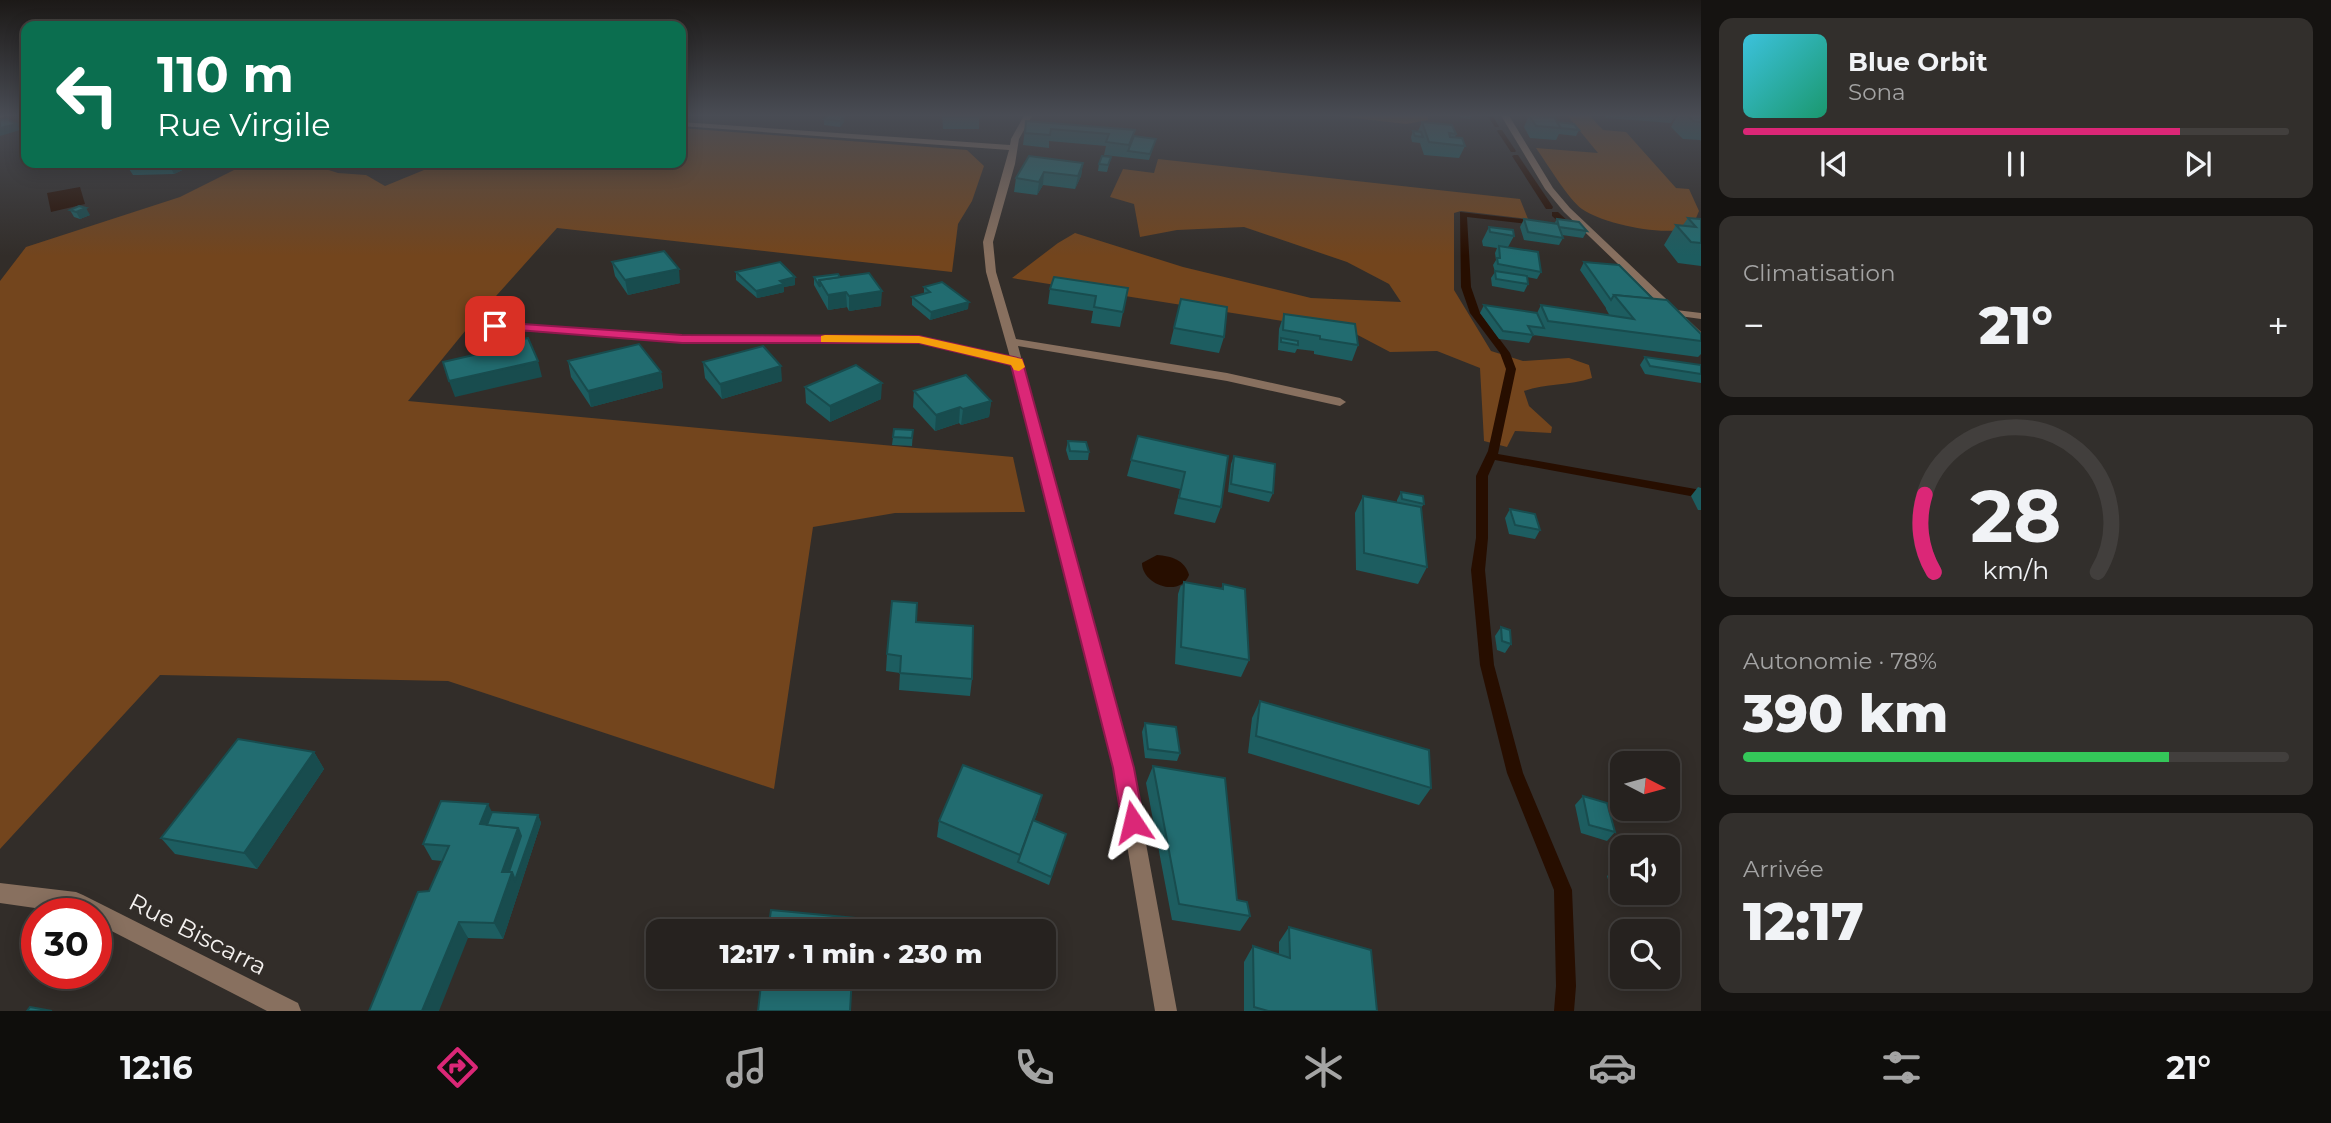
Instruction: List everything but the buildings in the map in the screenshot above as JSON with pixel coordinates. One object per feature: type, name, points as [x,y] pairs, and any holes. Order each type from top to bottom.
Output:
[{"type":"street","points":[[1011,161],[988,242],[991,272],[1123,768],[1166,1011]]},
{"type":"street","points":[[1533,161],[1567,210],[1701,338]]},
{"type":"street","points":[[1676,313],[1701,316]]},
{"type":"street","points":[[495,326],[682,339],[919,340],[1017,362]]},
{"type":"street","points":[[1010,341],[1227,377],[1340,402]]},
{"type":"street","name":"Rue Biscarra","points":[[0,893],[76,902],[290,1011]]},
{"type":"shaded area","points":[[686,161],[979,161],[984,166],[972,201],[958,224],[952,272],[557,228],[470,325],[408,401],[1013,457],[1025,512],[895,513],[813,527],[774,789],[448,681],[160,675],[0,849],[0,281],[26,247],[180,197],[238,168],[322,168],[338,173],[366,175],[385,186],[429,168],[686,168]]},
{"type":"shaded area","points":[[1157,161],[1178,161],[1520,199],[1528,219],[1461,211],[1454,213],[1454,290],[1491,351],[1523,361],[1569,358],[1589,365],[1592,378],[1524,391],[1529,406],[1552,427],[1551,433],[1515,431],[1507,447],[1484,441],[1480,368],[1437,351],[1390,352],[1352,332],[1012,278],[1075,233],[1183,267],[1311,298],[1401,302],[1389,284],[1347,262],[1244,227],[1177,230],[1140,237],[1134,204],[1110,197],[1123,169],[1154,173]]},
{"type":"shaded area","points":[[1545,161],[1652,161],[1676,188],[1689,189],[1699,211],[1693,223],[1686,228],[1648,230],[1617,224],[1591,214],[1582,209]]},
{"type":"shaded area","points":[[80,187],[85,204],[51,212],[47,193]]},
{"type":"shaded area","points":[[1157,555],[1181,562],[1189,575],[1184,582],[1178,586],[1162,586],[1148,577],[1142,563]]},
{"type":"waterway","points":[[1519,161],[1549,207]]},
{"type":"waterway","points":[[1538,223],[1463,214],[1466,287],[1475,313],[1505,353],[1511,369],[1494,451],[1482,476],[1482,538],[1478,570],[1487,665],[1515,773],[1563,890],[1566,986],[1564,1011]]},
{"type":"waterway","points":[[1555,214],[1569,227],[1563,227]]},
{"type":"waterway","points":[[1492,456],[1701,494]]},
{"type":"slow traffic","points":[[825,339],[919,340],[1017,362],[1019,367]]},
{"type":"route","points":[[495,326],[682,339],[919,340],[1017,362],[1123,768],[1133,822]]}]
